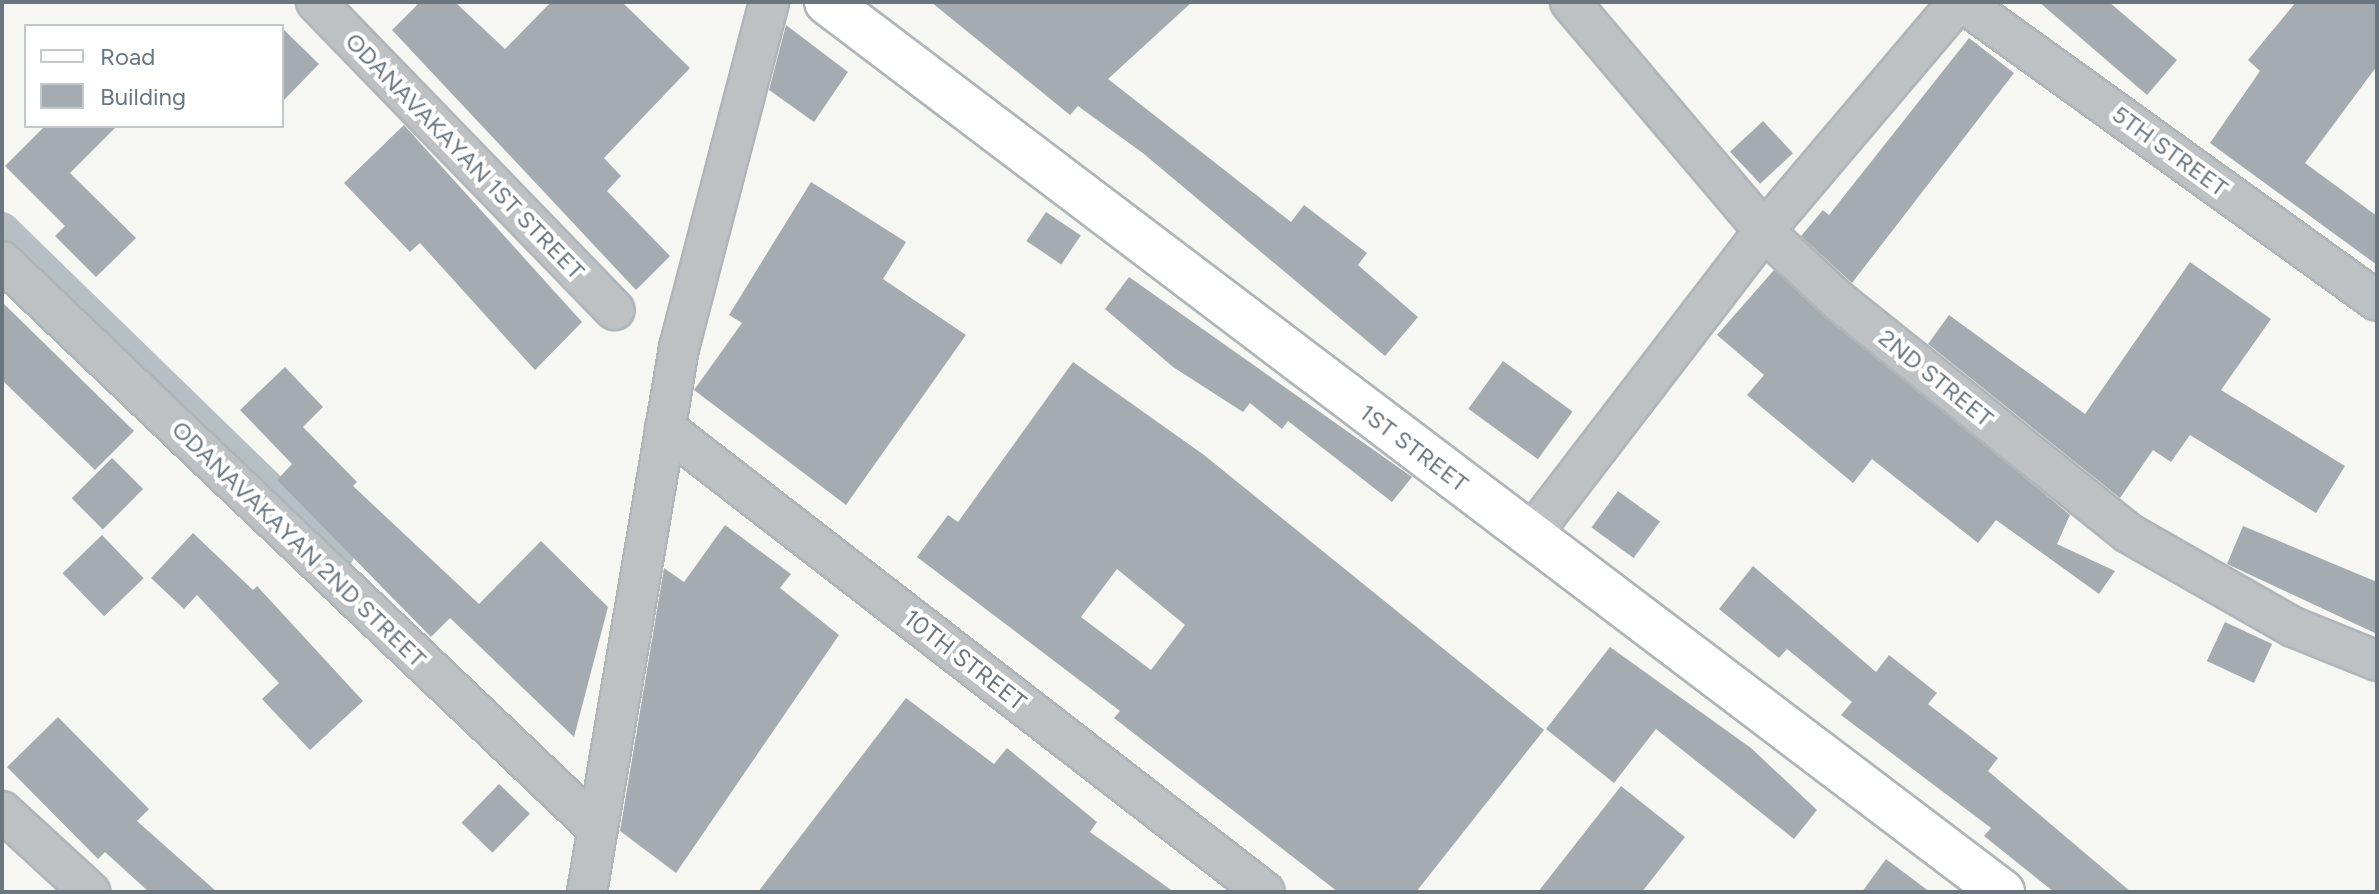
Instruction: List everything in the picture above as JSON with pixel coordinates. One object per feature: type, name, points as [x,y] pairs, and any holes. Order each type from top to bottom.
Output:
[{"type":"main road","name":"1ST STREET","points":[[827,2],[2002,892]]},
{"type":"street","name":"ODANAVAKAYAN 1ST STREET","points":[[316,2],[614,310]]},
{"type":"street","points":[[587,892],[665,428],[733,121],[769,2]]},
{"type":"street","name":"2ND STREET","points":[[1570,2],[1764,231],[2128,533],[2293,627],[2377,661]]},
{"type":"street","points":[[1530,536],[1764,231],[1960,2]]},
{"type":"street","name":"5TH STREET","points":[[1960,2],[2377,301]]},
{"type":"street","name":"ODANAVAKAYAN 2ND STREET","points":[[2,261],[596,827]]},
{"type":"street","name":"10TH STREET","points":[[665,428],[1265,892]]},
{"type":"street","points":[[2,811],[90,892]]},
{"type":"building","points":[[420,2],[455,2],[505,49],[551,2],[622,2],[690,68],[604,158],[621,176],[607,191],[670,256],[636,290],[392,30]]},
{"type":"building","points":[[931,2],[1192,2],[1108,79],[1291,222],[1304,205],[1367,253],[1358,265],[1418,317],[1385,356],[1144,154],[1078,106],[1070,115]]},
{"type":"building","points":[[2039,2],[2109,2],[2177,60],[2147,95]]},
{"type":"building","points":[[2296,2],[2377,2],[2377,66],[2305,163],[2377,216],[2377,265],[2210,143],[2260,71],[2248,60]]},
{"type":"building","points":[[786,25],[848,72],[814,122],[769,90]]},
{"type":"building","points":[[284,30],[319,64],[284,100]]},
{"type":"building","points":[[1969,38],[2014,73],[1852,283],[1801,236],[1823,210],[1829,215]]},
{"type":"building","points":[[1763,121],[1793,153],[1760,184],[1730,152]]},
{"type":"building","points":[[404,125],[582,322],[535,370],[420,243],[410,252],[344,183]]},
{"type":"building","points":[[43,128],[115,128],[70,173],[136,238],[96,277],[55,236],[65,226],[5,166]]},
{"type":"building","points":[[811,182],[906,242],[883,279],[966,335],[846,505],[694,390],[742,323],[729,315]]},
{"type":"building","points":[[1046,212],[1081,235],[1061,265],[1026,241]]},
{"type":"building","points":[[2190,262],[2271,319],[2221,390],[2345,466],[2316,513],[2190,435],[2171,462],[2153,450],[2120,498],[1928,344],[1949,315],[2085,414]]},
{"type":"building","points":[[1774,270],[2070,515],[2057,544],[2115,571],[2099,594],[1996,520],[1978,543],[1872,459],[1853,483],[1747,395],[1764,375],[1717,335]]},
{"type":"building","points":[[1129,277],[1412,477],[1392,502],[1288,421],[1282,429],[1250,403],[1243,412],[1173,367],[1105,309]]},
{"type":"building","points":[[2,302],[134,431],[95,470],[2,380]]},
{"type":"building","points":[[1503,361],[1573,412],[1538,459],[1468,409]]},
{"type":"building","points":[[1073,362],[1204,455],[1544,730],[1416,892],[1338,892],[1114,718],[1120,711],[917,557],[948,515],[958,522]],"holes":[[[1117,569],[1185,625],[1151,670],[1081,617]]]},
{"type":"building","points":[[285,367],[323,407],[303,427],[357,482],[353,486],[479,604],[541,541],[608,607],[574,737],[450,618],[431,637],[277,480],[292,464],[240,410]]},
{"type":"building","points":[[112,458],[143,489],[103,529],[72,498]]},
{"type":"building","points":[[1618,491],[1660,522],[1634,558],[1592,527]]},
{"type":"building","points":[[725,525],[791,574],[780,588],[839,635],[676,873],[620,831],[664,568],[684,582]]},
{"type":"building","points":[[2243,526],[2377,582],[2377,634],[2227,564]]},
{"type":"building","points":[[193,533],[253,590],[257,586],[363,701],[310,750],[262,699],[279,683],[197,595],[184,609],[151,578]]},
{"type":"building","points":[[102,535],[144,578],[104,616],[62,573]]},
{"type":"building","points":[[1753,566],[1876,672],[1889,655],[1937,693],[1928,704],[1998,758],[1988,771],[2131,892],[2054,892],[1984,836],[1991,828],[1841,715],[1852,702],[1787,649],[1779,658],[1719,609]]},
{"type":"building","points":[[2225,622],[2272,644],[2254,683],[2207,661]]},
{"type":"building","points":[[1610,647],[1751,748],[1817,810],[1794,839],[1656,729],[1614,783],[1546,729]]},
{"type":"building","points":[[906,698],[994,764],[1007,748],[1097,822],[1090,832],[1174,892],[758,892]]},
{"type":"building","points":[[58,717],[149,809],[137,821],[217,892],[149,892],[105,852],[98,859],[7,767]]},
{"type":"building","points":[[499,784],[530,814],[492,853],[461,823]]},
{"type":"building","points":[[1621,786],[1685,837],[1642,892],[1538,892]]},
{"type":"building","points":[[1886,859],[1930,892],[1862,892]]},
{"type":"waterway","points":[[2,229],[337,555]]}]
